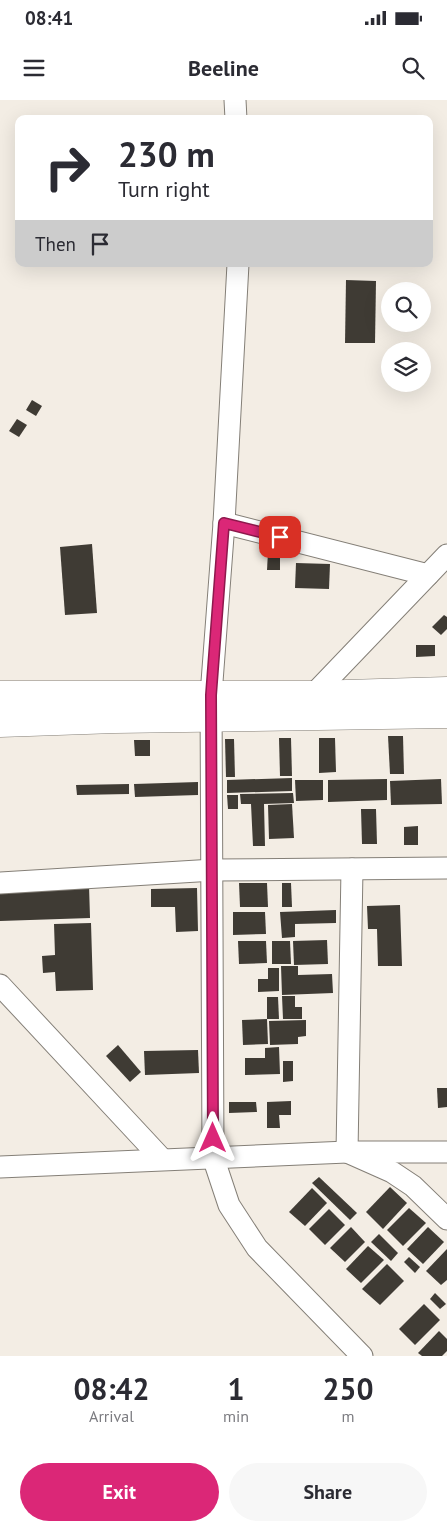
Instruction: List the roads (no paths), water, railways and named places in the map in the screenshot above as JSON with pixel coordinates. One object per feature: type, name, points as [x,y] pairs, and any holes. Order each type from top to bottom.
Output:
[{"type":"main road","points":[[0,723],[211,706],[313,695],[447,691]]},
{"type":"main road","points":[[0,695],[211,706],[447,714]]},
{"type":"street","points":[[235,100],[236,115]]},
{"type":"street","points":[[238,267],[224,523],[211,706],[214,870],[213,1157],[229,1205],[257,1248],[362,1356]]},
{"type":"street","points":[[224,523],[428,575]]},
{"type":"street","points":[[313,695],[447,555]]},
{"type":"street","points":[[0,883],[214,870],[447,868]]},
{"type":"street","points":[[348,1152],[352,869]]},
{"type":"street","points":[[0,985],[161,1158]]},
{"type":"street","points":[[348,1152],[392,1172],[413,1186],[447,1219]]},
{"type":"street","points":[[0,1167],[161,1158],[348,1152],[447,1152]]}]
